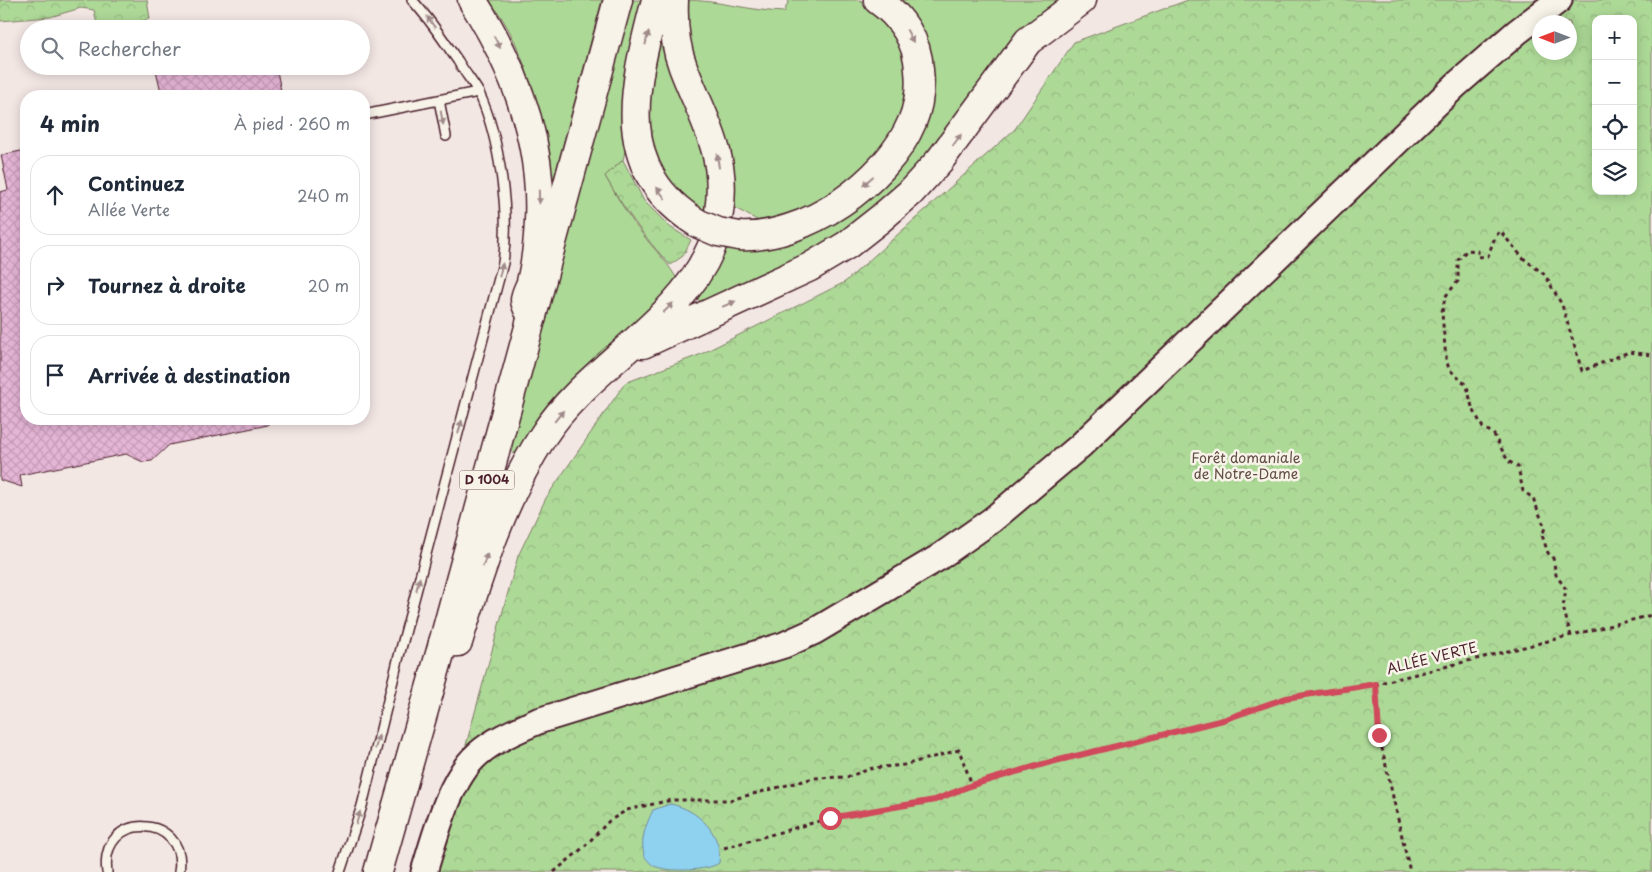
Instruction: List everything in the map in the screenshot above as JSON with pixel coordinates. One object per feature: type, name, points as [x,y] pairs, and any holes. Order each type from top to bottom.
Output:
[{"type":"main road","points":[[472,0],[490,28],[513,75],[534,144],[538,172],[539,220],[534,264],[525,300],[532,317]]},
{"type":"main road","name":"D 1004","points":[[378,872],[443,643],[618,0]]},
{"type":"main road","points":[[656,0],[642,60],[635,110],[638,142],[646,169],[667,201],[699,224],[718,232],[739,236],[774,233],[825,212],[858,190],[872,177],[904,139],[918,104],[920,82],[919,59],[910,35],[899,18],[878,0]]},
{"type":"main road","points":[[443,643],[458,642],[500,518],[513,489],[543,436],[578,393],[622,355],[682,293],[697,275],[711,247],[721,194],[714,139],[683,66],[676,41],[674,0]]},
{"type":"main road","points":[[622,355],[699,317],[810,267],[847,244],[880,219],[910,193],[940,160],[1028,41],[1082,0]]},
{"type":"street","points":[[424,872],[441,820],[460,777],[476,755],[514,732],[538,721],[750,657],[815,632],[938,558],[992,520],[1080,446],[1456,85],[1517,32],[1559,0]]},
{"type":"lane","points":[[340,872],[362,806],[398,660],[503,262],[507,238],[506,215],[491,127],[478,92],[427,16],[412,0]]},
{"type":"lane","points":[[370,114],[478,92]]},
{"type":"lane","points":[[439,100],[446,136]]},
{"type":"lane","points":[[107,872],[107,854],[115,839],[128,829],[145,826],[160,830],[172,840],[180,858],[179,872]]},
{"type":"path","points":[[1571,636],[1563,607],[1566,589],[1556,575],[1553,558],[1548,552],[1542,535],[1545,528],[1533,498],[1523,491],[1518,467],[1508,461],[1492,433],[1483,428],[1472,407],[1467,386],[1449,368],[1446,359],[1442,314],[1445,297],[1458,281],[1458,260],[1467,250],[1478,251],[1478,258],[1488,256],[1495,237],[1500,231],[1523,258],[1545,275],[1562,305],[1582,372],[1629,352],[1652,354]]},
{"type":"path","name":"ALLÉE VERTE","points":[[724,848],[830,818],[935,800],[972,785],[1047,763],[1223,720],[1286,698],[1376,684],[1652,615]]},
{"type":"path","points":[[1376,684],[1379,735],[1410,872]]},
{"type":"path","points":[[554,872],[584,847],[609,821],[626,810],[671,800],[730,800],[814,778],[847,776],[874,768],[904,765],[959,750],[972,785]]},
{"type":"green space","points":[[0,0],[147,0],[150,19],[96,20],[94,10],[81,8],[50,17],[0,21]]},
{"type":"green space","points":[[489,0],[602,0],[551,189],[538,115],[525,66],[504,21]]},
{"type":"green space","points":[[628,0],[646,0],[623,160],[605,176],[633,222],[667,264],[679,283],[601,354],[525,448],[513,454],[511,439]]},
{"type":"green space","points":[[661,0],[709,157],[711,210],[701,215],[675,195],[644,143]]},
{"type":"green space","points":[[684,0],[697,0],[784,12],[789,0],[860,0],[891,22],[908,64],[906,109],[888,146],[849,183],[813,206],[759,221],[731,206],[689,51]]},
{"type":"green space","points":[[896,0],[1063,0],[964,117],[884,205],[838,239],[781,270],[702,302],[693,297],[717,247],[803,232],[928,104]]},
{"type":"green space","name":"Forêt domaniale de Notre-Dame","points":[[1188,0],[1652,0],[1652,872],[431,872],[518,556],[546,498],[625,383],[699,355],[845,282],[1015,129],[1074,42]]},
{"type":"green space","points":[[623,160],[644,201],[670,227],[691,240],[683,256],[670,265],[635,222],[605,176]]},
{"type":"water","points":[[670,804],[690,811],[706,824],[717,842],[719,863],[706,868],[679,870],[663,869],[647,860],[643,851],[643,839],[648,821],[653,810]]},
{"type":"building","points":[[157,75],[278,75],[281,90],[161,90]]},
{"type":"building","points":[[20,151],[20,425],[268,425],[169,445],[152,461],[143,462],[126,454],[20,475],[22,487],[0,480],[0,192],[8,190],[1,155]]},
{"type":"route","points":[[830,818],[935,800],[972,785],[1047,763],[1223,720],[1286,698],[1326,690],[1376,684],[1379,735]]}]
